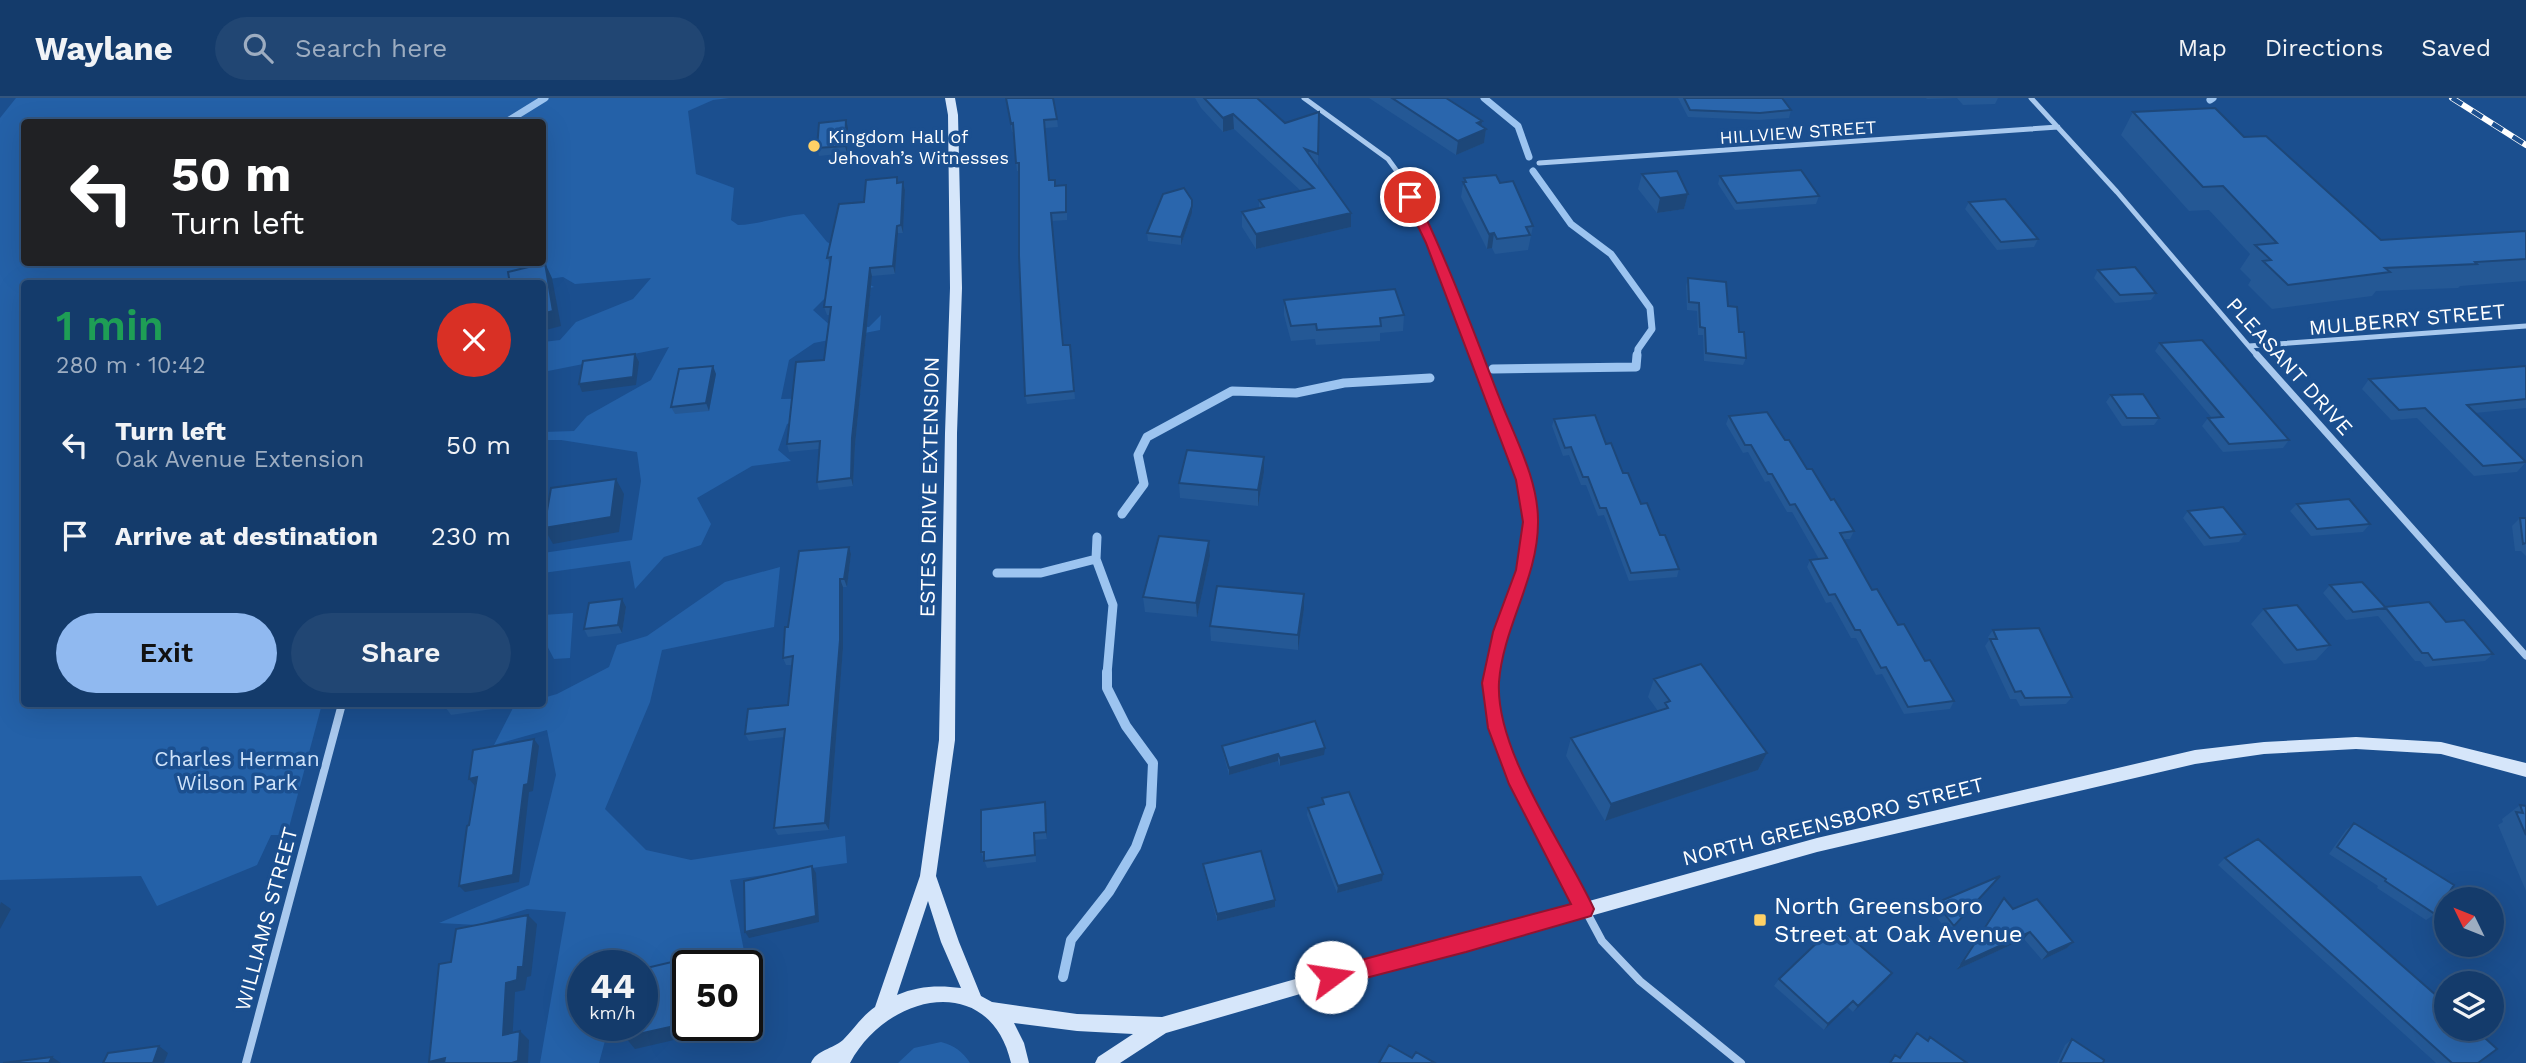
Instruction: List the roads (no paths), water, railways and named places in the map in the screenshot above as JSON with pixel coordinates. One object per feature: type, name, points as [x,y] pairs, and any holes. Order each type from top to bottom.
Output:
[{"type":"main road","name":"ESTES DRIVE EXTENSION","points":[[882,1012],[928,876],[947,740],[951,433],[956,288],[953,115],[950,98]]},
{"type":"main road","name":"NORTH GREENSBORO STREET","points":[[992,1010],[1036,1020],[1074,1024],[1161,1026],[1817,845],[2195,757],[2264,748],[2356,743],[2441,748],[2526,770]]},
{"type":"main road","name":"ESTES DRIVE EXTENSION","points":[[928,876],[950,942],[974,999]]},
{"type":"main road","points":[[820,1063],[844,1055],[863,1027],[882,1012],[905,1000],[929,994],[952,994],[974,999],[992,1010],[1008,1027],[1018,1048],[1020,1063]]},
{"type":"main road","name":"NORTH GREENSBORO STREET","points":[[1104,1063],[1161,1026]]},
{"type":"street","points":[[1304,98],[1388,159],[1399,174],[1432,243],[1524,480],[1531,522],[1524,570],[1501,632],[1491,683],[1497,728],[1518,784],[1602,941],[1620,962],[1741,1063]]},
{"type":"street","name":"PLEASANT DRIVE","points":[[2031,98],[2118,192],[2249,346],[2526,656]]},
{"type":"street","name":"HILLVIEW STREET","points":[[1539,163],[2058,127]]},
{"type":"street","name":"MULBERRY STREET","points":[[2249,346],[2526,326]]},
{"type":"street","name":"WILLIAMS STREET","points":[[246,1063],[341,707]]},
{"type":"waterway","points":[[511,119],[545,98]]},
{"type":"waterway","points":[[1484,98],[1518,126],[1529,157]]},
{"type":"waterway","points":[[1533,171],[1571,224],[1611,254],[1650,308],[1652,329],[1638,349],[1637,357]]},
{"type":"waterway","points":[[1493,369],[1636,367],[1637,355]]},
{"type":"waterway","points":[[1122,514],[1144,484],[1138,455],[1147,437],[1232,391],[1296,393],[1344,383],[1430,378]]},
{"type":"waterway","points":[[1096,559],[1097,537]]},
{"type":"waterway","points":[[997,573],[1041,573],[1096,559]]},
{"type":"waterway","points":[[1096,559],[1113,605],[1107,674]]},
{"type":"waterway","points":[[1063,977],[1071,940],[1109,892],[1136,847],[1151,806],[1153,763],[1126,726],[1107,688],[1107,674]]},
{"type":"railway","points":[[2452,98],[2526,145]]},
{"type":"place","name":"Kingdom Hall of Jehovah’s Witnesses","points":[[814,146]]},
{"type":"place","name":"North Greensboro Street at Oak Avenue","points":[[1760,920]]},
{"type":"park label","name":"Charles Herman Wilson Park","points":[[237,770]]}]
